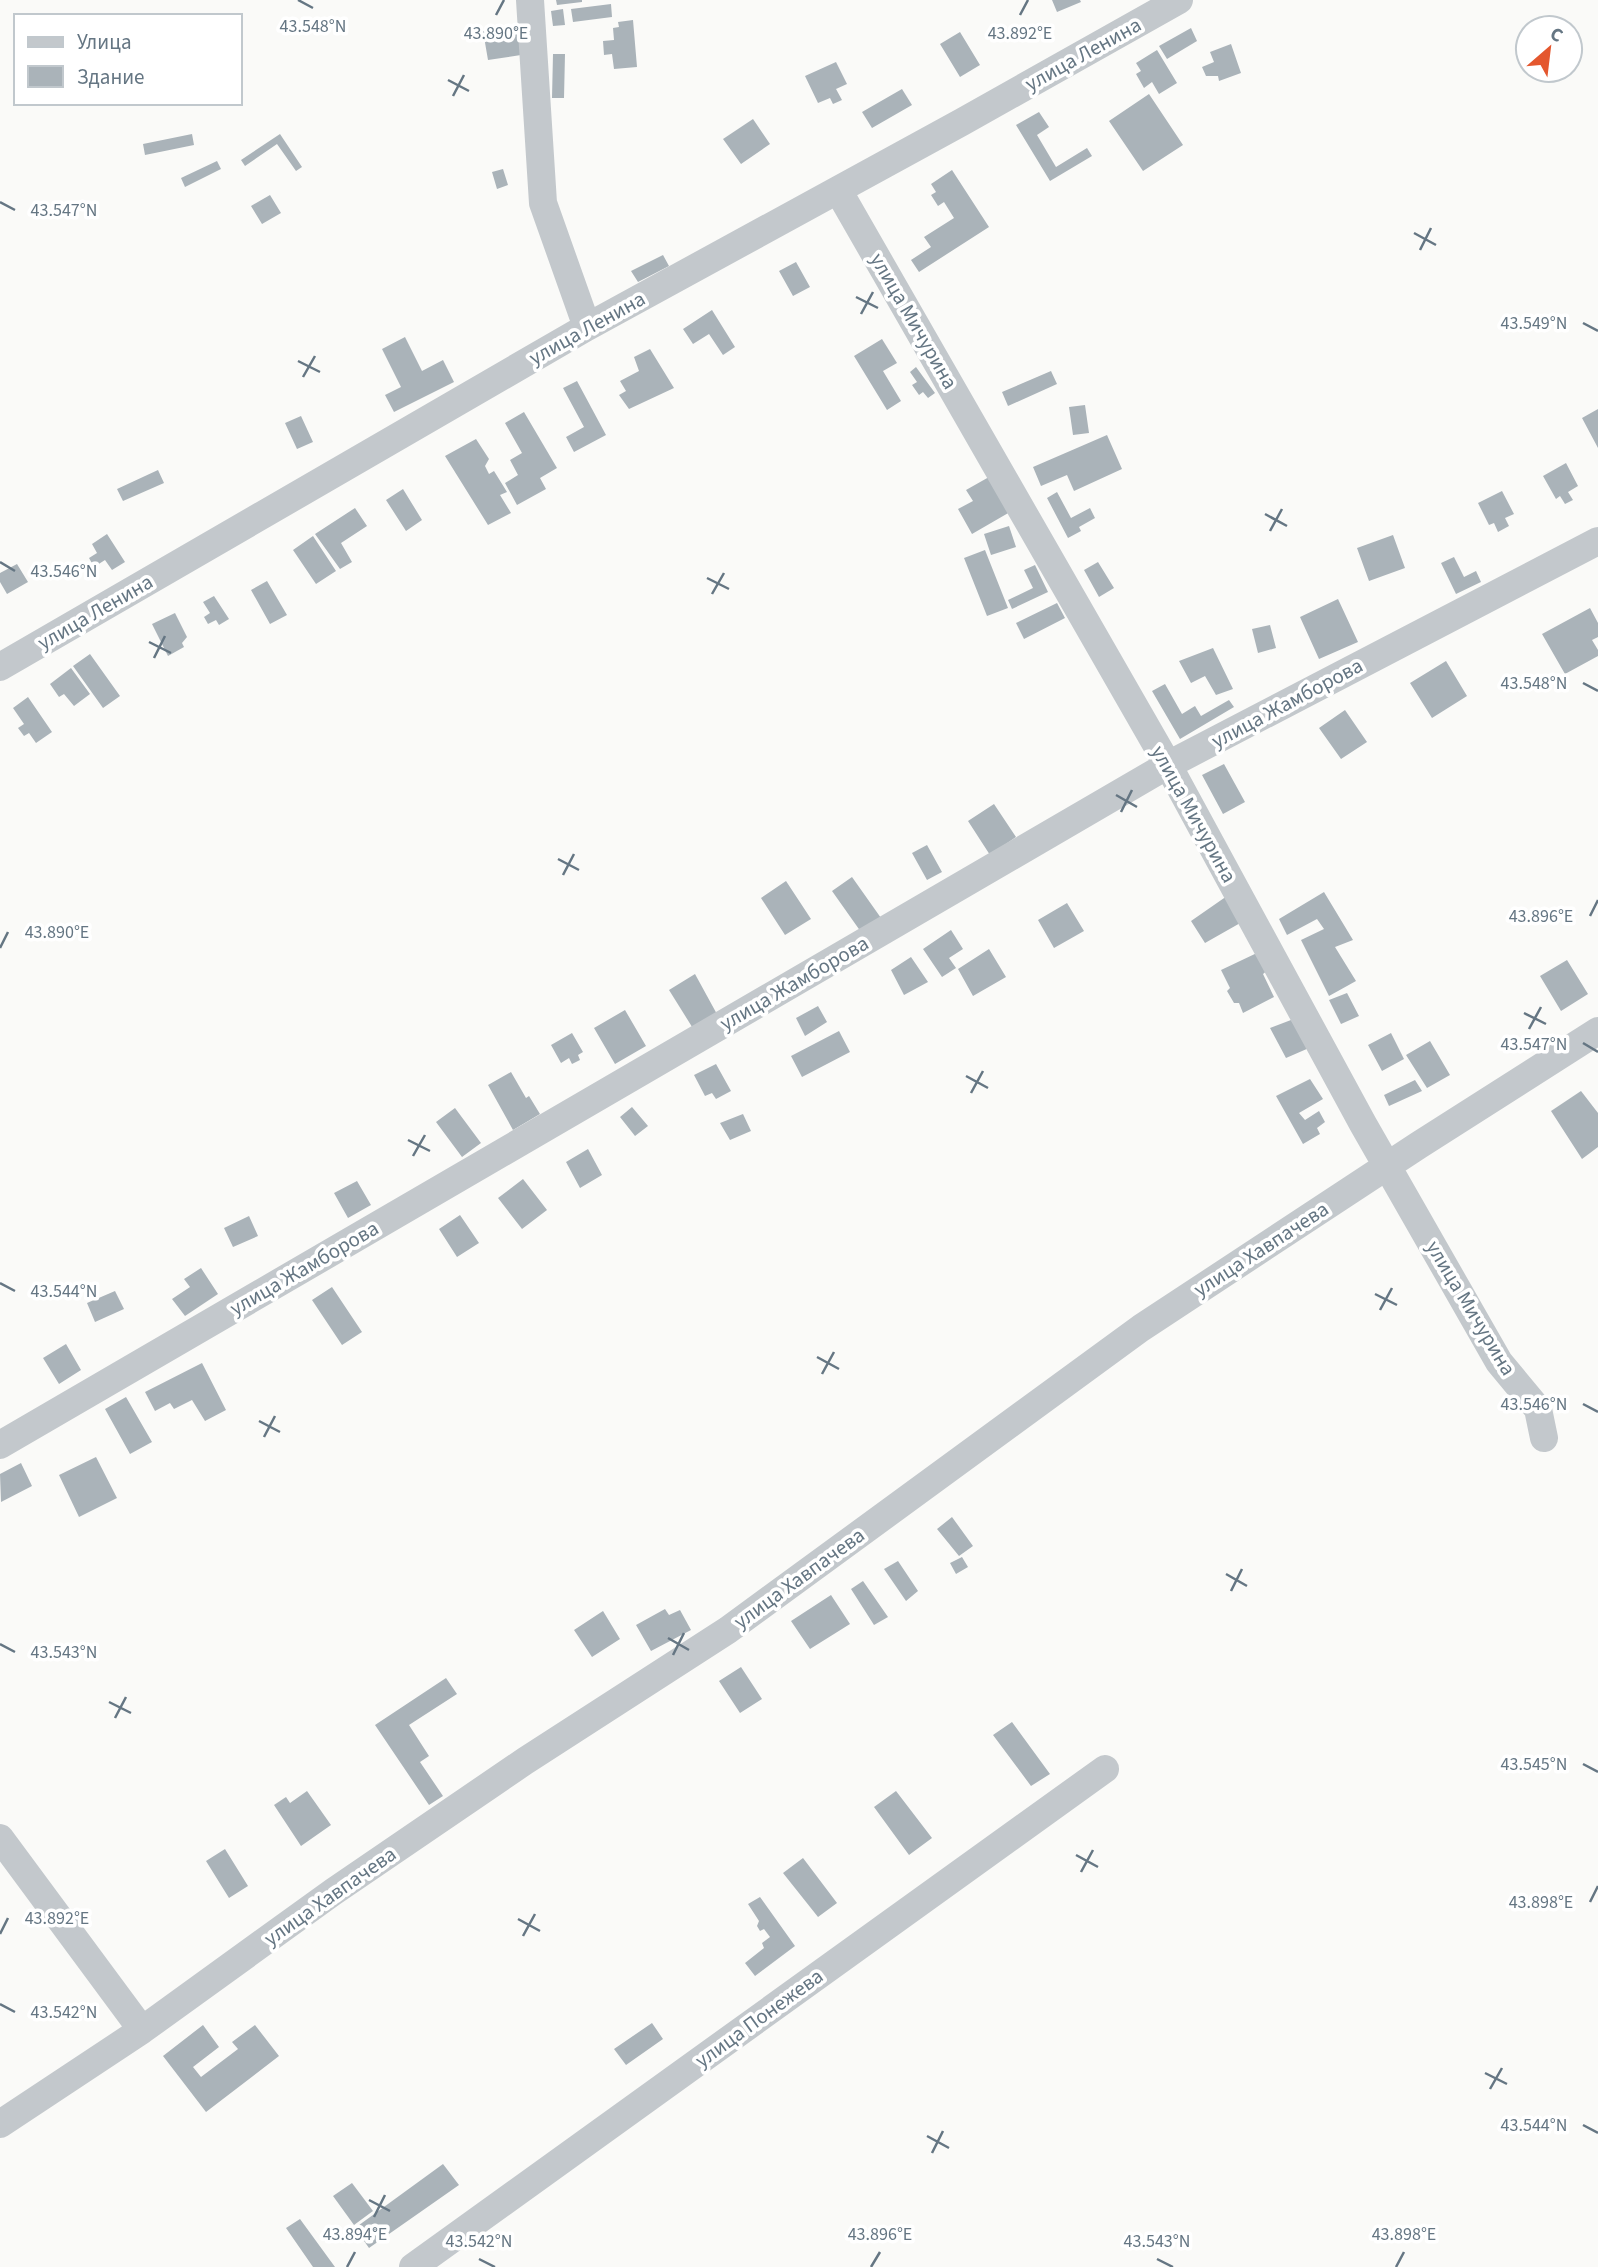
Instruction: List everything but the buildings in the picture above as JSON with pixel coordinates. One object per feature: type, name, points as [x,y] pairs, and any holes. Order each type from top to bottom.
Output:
[{"type":"street","points":[[530,0],[542,203],[587,327]]},
{"type":"street","name":"улица Ленина","points":[[0,667],[587,327],[1179,0]]},
{"type":"street","name":"улица Мичурина","points":[[838,190],[1168,765],[1387,1166],[1499,1362],[1538,1409],[1544,1438]]},
{"type":"street","name":"улица Жамборова","points":[[0,1445],[1168,765],[1598,541]]},
{"type":"street","name":"улица Хавпачева","points":[[0,2124],[142,2030],[333,1892],[525,1761],[728,1630],[1141,1328],[1598,1031]]},
{"type":"street","name":"улица Понежева","points":[[413,2267],[1105,1769]]},
{"type":"street","points":[[0,1838],[142,2030]]}]
